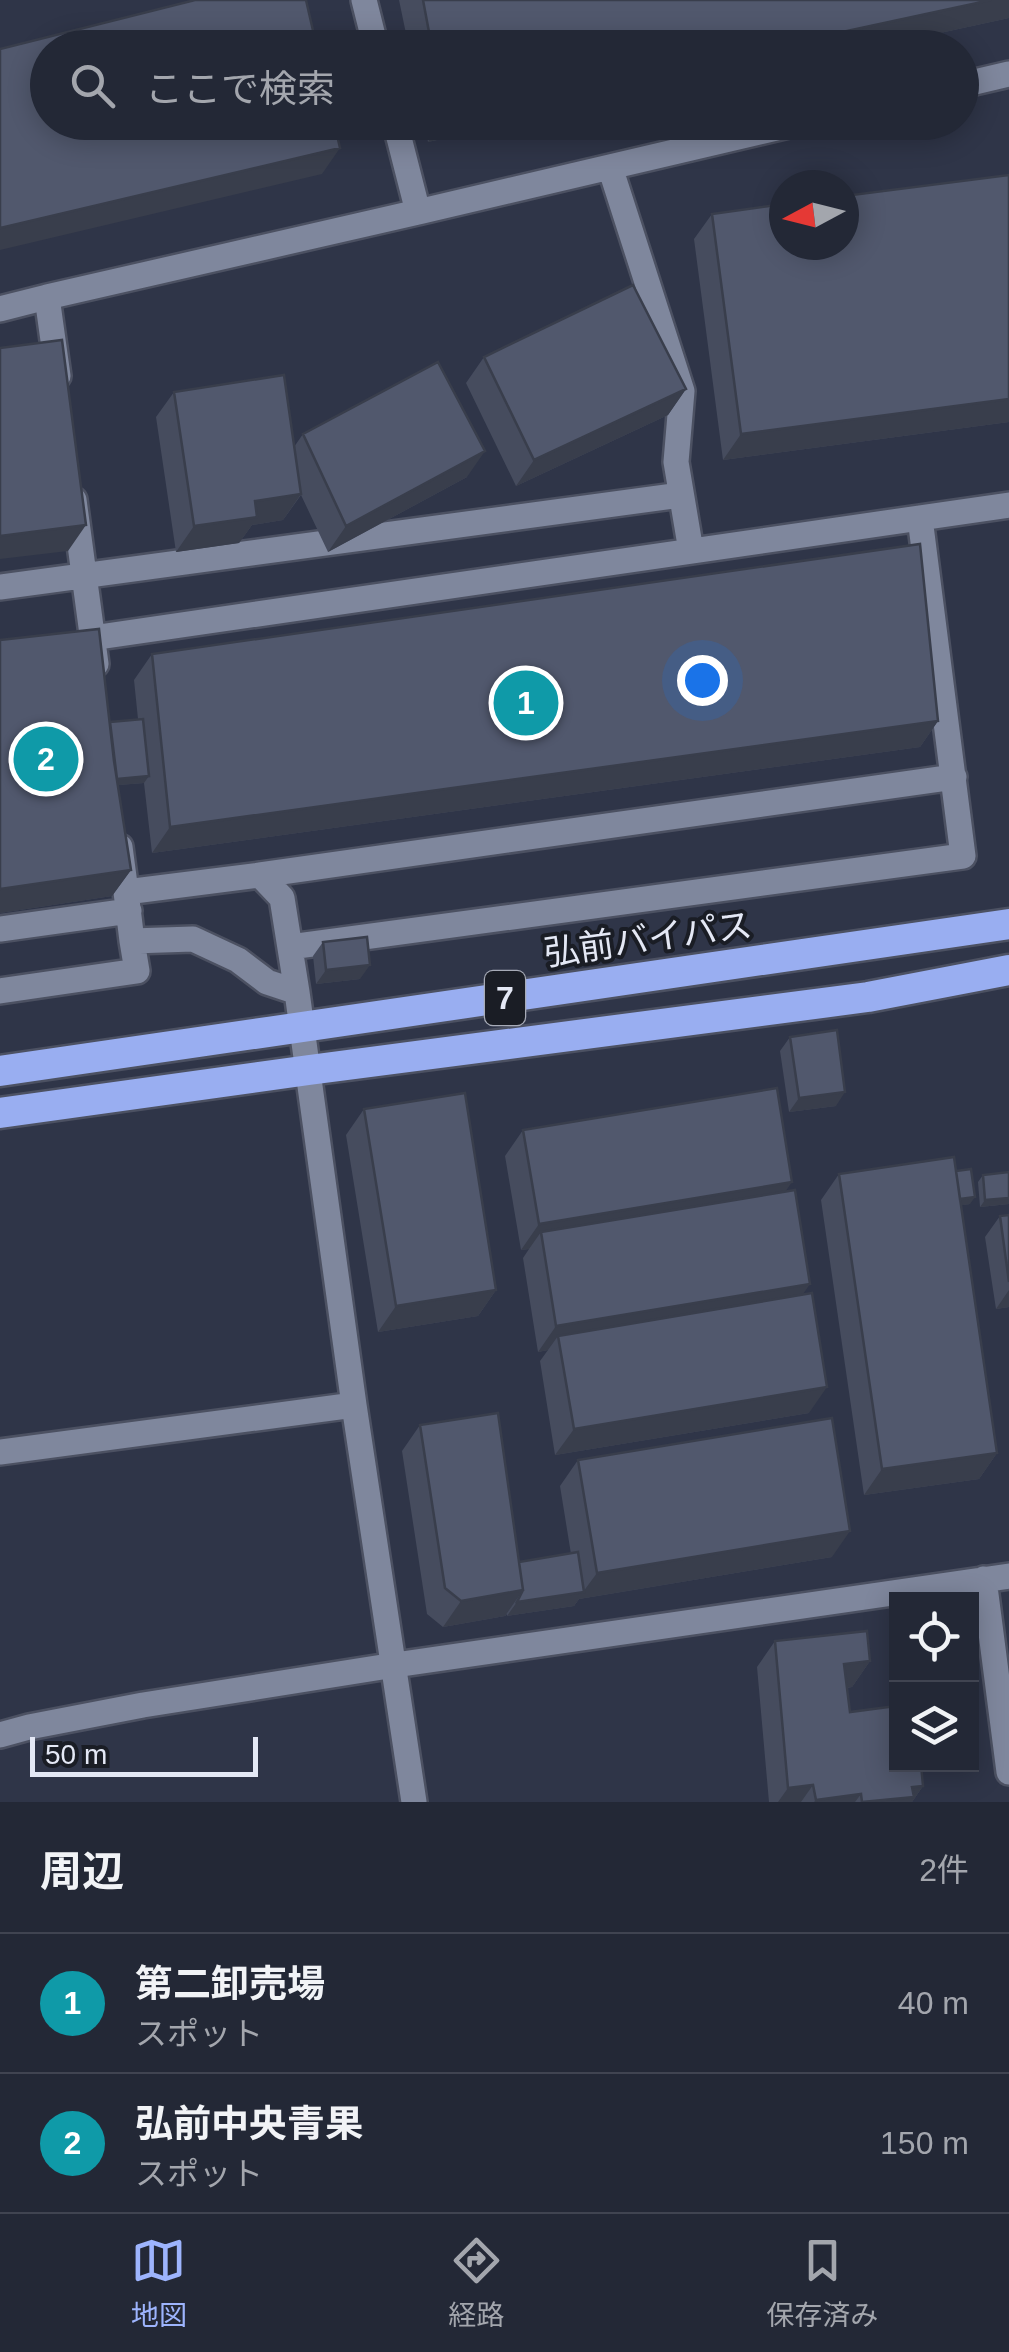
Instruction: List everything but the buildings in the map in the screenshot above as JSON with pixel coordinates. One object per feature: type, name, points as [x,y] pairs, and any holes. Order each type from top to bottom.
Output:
[{"type":"highway","name":"弘前バイパス","points":[[0,1071],[1009,924]]},
{"type":"highway","name":"7","points":[[0,1113],[868,997],[1009,970]]},
{"type":"street","points":[[364,0],[372,30]]},
{"type":"street","points":[[979,81],[1009,74]]},
{"type":"street","points":[[400,140],[418,212]]},
{"type":"street","points":[[0,309],[725,140]]},
{"type":"street","points":[[610,167],[682,391],[676,462],[690,551]]},
{"type":"street","points":[[47,297],[62,408]]},
{"type":"street","points":[[72,482],[100,696]]},
{"type":"street","points":[[0,587],[681,495]]},
{"type":"street","points":[[92,638],[1009,505]]},
{"type":"street","points":[[290,947],[964,856],[920,518]]},
{"type":"street","points":[[0,929],[260,875],[954,777]]},
{"type":"street","points":[[0,991],[138,971],[116,814]]},
{"type":"street","points":[[260,875],[282,898],[298,992],[354,1405],[414,1802]]},
{"type":"street","points":[[132,941],[193,939],[238,960],[268,982],[298,992]]},
{"type":"street","points":[[0,1452],[354,1405]]},
{"type":"street","points":[[0,1736],[144,1705],[395,1665],[997,1578],[1009,1772]]},
{"type":"place","name":"第二卸売場","points":[[526,703]]},
{"type":"place","name":"弘前中央青果","points":[[46,759]]}]
